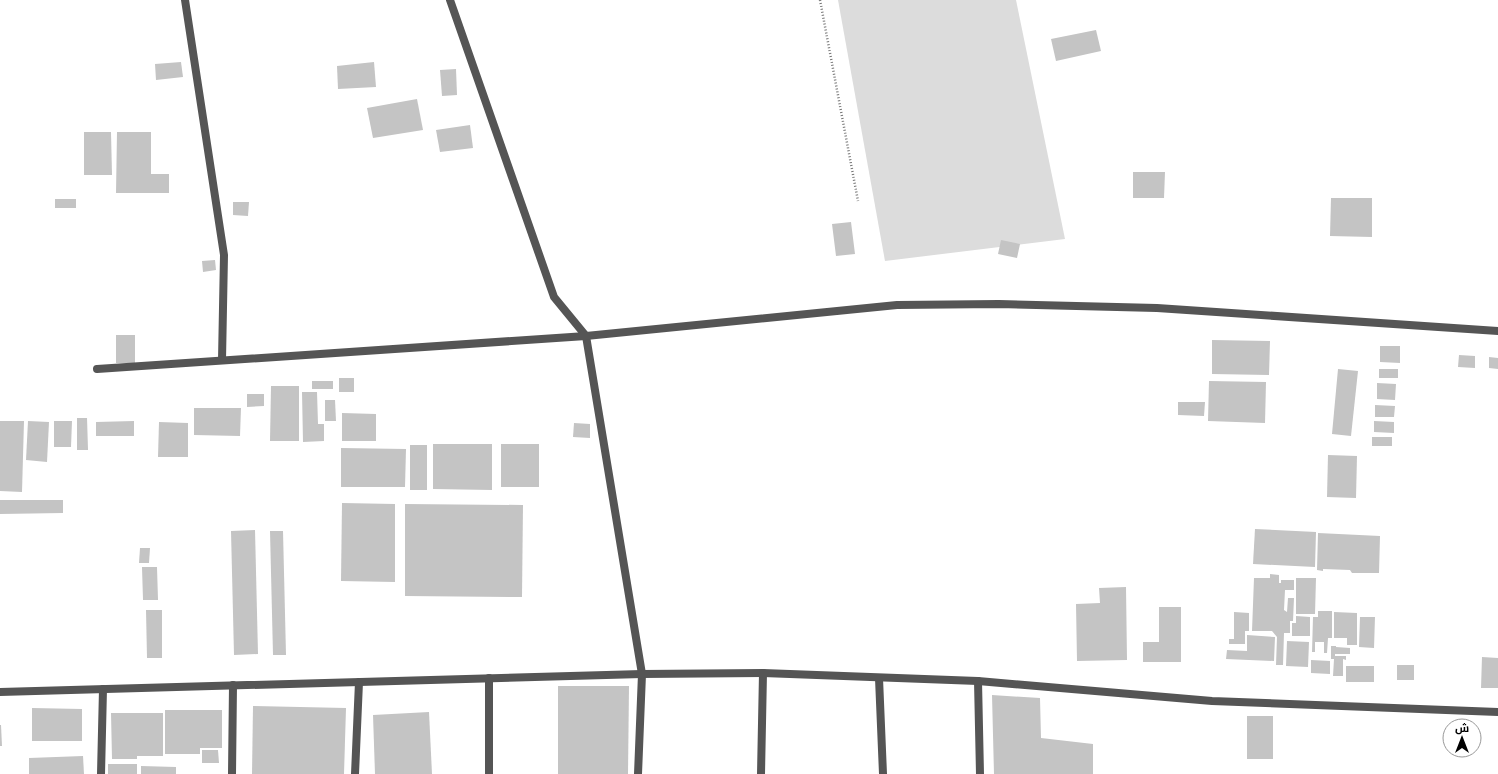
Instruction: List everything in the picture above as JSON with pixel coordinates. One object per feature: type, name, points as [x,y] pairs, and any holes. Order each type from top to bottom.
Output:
[{"type":"street","points":[[185,0],[224,255],[222,360]]},
{"type":"street","points":[[450,0],[554,297],[586,336],[642,674],[638,774]]},
{"type":"street","points":[[96,369],[586,336],[897,305],[999,304],[1157,308],[1498,331]]},
{"type":"street","points":[[761,774],[763,673]]},
{"type":"street","points":[[0,692],[642,674],[763,673],[978,681],[1212,701],[1498,712]]},
{"type":"street","points":[[489,678],[489,774]]},
{"type":"street","points":[[879,678],[883,774]]},
{"type":"street","points":[[978,681],[980,774]]},
{"type":"street","points":[[355,774],[358,682]]},
{"type":"street","points":[[232,774],[233,685]]},
{"type":"street","points":[[100,774],[103,689]]},
{"type":"path","points":[[820,0],[858,202]]},
{"type":"shaded area","points":[[838,0],[1016,0],[1065,239],[885,261]]},
{"type":"building","points":[[1096,30],[1101,51],[1056,61],[1051,39]]},
{"type":"building","points":[[181,62],[183,77],[156,80],[155,64]]},
{"type":"building","points":[[374,62],[376,87],[338,89],[337,66]]},
{"type":"building","points":[[456,69],[457,95],[442,96],[440,70]]},
{"type":"building","points":[[417,99],[423,130],[373,138],[367,108]]},
{"type":"building","points":[[470,125],[473,148],[440,152],[436,130]]},
{"type":"building","points":[[84,132],[111,132],[112,175],[84,175]]},
{"type":"building","points":[[117,132],[151,132],[151,174],[169,174],[169,193],[116,193]]},
{"type":"building","points":[[1133,172],[1165,172],[1164,198],[1133,198]]},
{"type":"building","points":[[1331,198],[1372,198],[1372,237],[1330,236]]},
{"type":"building","points":[[55,199],[76,199],[76,208],[55,208]]},
{"type":"building","points":[[233,202],[249,202],[248,216],[233,215]]},
{"type":"building","points":[[851,222],[855,254],[836,256],[832,224]]},
{"type":"building","points":[[1001,240],[1020,244],[1017,258],[998,254]]},
{"type":"building","points":[[215,260],[216,270],[203,272],[202,261]]},
{"type":"building","points":[[116,335],[135,335],[135,363],[116,363]]},
{"type":"building","points":[[1212,340],[1270,341],[1269,375],[1212,374]]},
{"type":"building","points":[[1380,346],[1400,346],[1400,363],[1380,362]]},
{"type":"building","points":[[1459,355],[1475,356],[1475,368],[1458,367]]},
{"type":"building","points":[[1489,357],[1498,358],[1498,369],[1489,368]]},
{"type":"building","points":[[1338,369],[1358,371],[1351,436],[1332,434]]},
{"type":"building","points":[[1379,369],[1398,369],[1398,378],[1379,378]]},
{"type":"building","points":[[339,378],[354,378],[354,392],[339,392]]},
{"type":"building","points":[[312,381],[333,381],[333,389],[312,389]]},
{"type":"building","points":[[1209,381],[1266,382],[1265,423],[1208,421]]},
{"type":"building","points":[[1377,383],[1396,384],[1395,400],[1377,399]]},
{"type":"building","points":[[271,386],[299,386],[299,441],[270,441]]},
{"type":"building","points":[[302,392],[317,392],[318,424],[324,424],[324,441],[303,442]]},
{"type":"building","points":[[247,394],[264,394],[264,406],[247,407]]},
{"type":"building","points":[[325,400],[335,400],[336,421],[325,421]]},
{"type":"building","points":[[1178,402],[1205,402],[1204,416],[1178,415]]},
{"type":"building","points":[[1375,405],[1395,406],[1394,417],[1375,417]]},
{"type":"building","points":[[194,408],[241,408],[240,436],[194,435]]},
{"type":"building","points":[[342,413],[376,414],[376,441],[342,441]]},
{"type":"building","points":[[77,418],[87,418],[88,450],[77,450]]},
{"type":"building","points":[[0,421],[24,421],[22,492],[0,491]]},
{"type":"building","points":[[28,421],[49,422],[47,462],[26,460]]},
{"type":"building","points":[[54,421],[72,421],[71,447],[54,447]]},
{"type":"building","points":[[134,421],[134,436],[96,436],[96,422]]},
{"type":"building","points":[[1374,421],[1394,422],[1394,433],[1374,432]]},
{"type":"building","points":[[159,422],[188,423],[188,457],[158,457]]},
{"type":"building","points":[[574,423],[590,424],[590,438],[573,437]]},
{"type":"building","points":[[1372,437],[1392,437],[1392,446],[1372,446]]},
{"type":"building","points":[[433,444],[492,444],[492,490],[433,489]]},
{"type":"building","points":[[501,444],[539,444],[539,487],[501,487]]},
{"type":"building","points":[[410,445],[427,445],[427,490],[410,490]]},
{"type":"building","points":[[341,448],[406,449],[405,487],[341,487]]},
{"type":"building","points":[[1328,455],[1357,456],[1356,498],[1327,497]]},
{"type":"building","points":[[0,500],[63,500],[63,513],[0,514]]},
{"type":"building","points":[[342,503],[395,504],[395,582],[341,581]]},
{"type":"building","points":[[405,504],[523,505],[522,597],[405,596]]},
{"type":"building","points":[[1255,529],[1316,532],[1315,567],[1253,564]]},
{"type":"building","points":[[255,530],[258,654],[234,655],[231,531]]},
{"type":"building","points":[[270,531],[283,531],[286,655],[273,655]]},
{"type":"building","points":[[1318,533],[1380,536],[1379,573],[1352,573],[1350,570],[1317,570]]},
{"type":"building","points":[[140,548],[150,548],[149,563],[139,563]]},
{"type":"building","points":[[142,567],[157,567],[158,600],[143,600]]},
{"type":"building","points":[[1270,574],[1279,575],[1279,583],[1281,583],[1281,580],[1294,580],[1294,590],[1285,590],[1284,610],[1287,612],[1288,598],[1294,598],[1293,621],[1290,621],[1290,633],[1284,633],[1283,665],[1276,665],[1277,637],[1272,631],[1252,631],[1254,578],[1270,578]]},
{"type":"building","points":[[1296,578],[1316,578],[1315,614],[1296,614]]},
{"type":"building","points":[[1126,587],[1127,660],[1077,661],[1076,604],[1100,603],[1099,588]]},
{"type":"building","points":[[1159,607],[1181,607],[1181,662],[1143,662],[1143,642],[1159,642]]},
{"type":"building","points":[[146,610],[162,610],[162,658],[147,658]]},
{"type":"building","points":[[1318,611],[1332,611],[1332,638],[1328,638],[1327,653],[1324,653],[1324,642],[1315,642],[1315,652],[1312,652],[1313,617],[1318,617]]},
{"type":"building","points":[[1234,612],[1249,613],[1249,631],[1245,631],[1245,644],[1229,644],[1229,639],[1234,639]]},
{"type":"building","points":[[1334,612],[1357,613],[1357,645],[1347,645],[1347,638],[1334,638]]},
{"type":"building","points":[[1296,616],[1310,617],[1310,636],[1292,636],[1292,623],[1296,623]]},
{"type":"building","points":[[1360,617],[1375,617],[1374,648],[1359,647]]},
{"type":"building","points":[[1247,635],[1275,637],[1274,661],[1226,659],[1227,650],[1247,651]]},
{"type":"building","points":[[1287,641],[1309,642],[1308,667],[1286,666]]},
{"type":"building","points":[[1331,646],[1350,648],[1350,654],[1335,654],[1335,656],[1346,656],[1346,660],[1343,659],[1343,676],[1333,676],[1334,659],[1331,659]]},
{"type":"building","points":[[1482,657],[1498,658],[1498,688],[1481,688]]},
{"type":"building","points":[[1311,660],[1330,661],[1330,674],[1311,673]]},
{"type":"building","points":[[1397,665],[1414,665],[1414,680],[1397,680]]},
{"type":"building","points":[[1346,666],[1374,666],[1374,682],[1346,682]]},
{"type":"building","points":[[558,686],[629,686],[628,774],[558,774]]},
{"type":"building","points":[[992,695],[1040,698],[1041,738],[1093,744],[1093,774],[994,774]]},
{"type":"building","points":[[253,706],[346,708],[344,774],[252,774]]},
{"type":"building","points":[[32,708],[82,709],[82,741],[32,741]]},
{"type":"building","points":[[165,710],[222,710],[222,748],[200,748],[200,754],[165,754]]},
{"type":"building","points":[[429,712],[432,774],[375,774],[373,715]]},
{"type":"building","points":[[111,713],[163,713],[163,756],[137,756],[137,759],[112,759]]},
{"type":"building","points":[[1247,716],[1273,716],[1273,759],[1247,759]]},
{"type":"building","points":[[1,725],[2,746],[0,746]]},
{"type":"building","points":[[202,750],[218,750],[219,763],[202,763]]},
{"type":"building","points":[[83,756],[84,774],[29,774],[29,758]]},
{"type":"building","points":[[108,764],[137,764],[137,774],[108,774]]},
{"type":"building","points":[[141,766],[176,767],[176,774],[141,774]]}]
